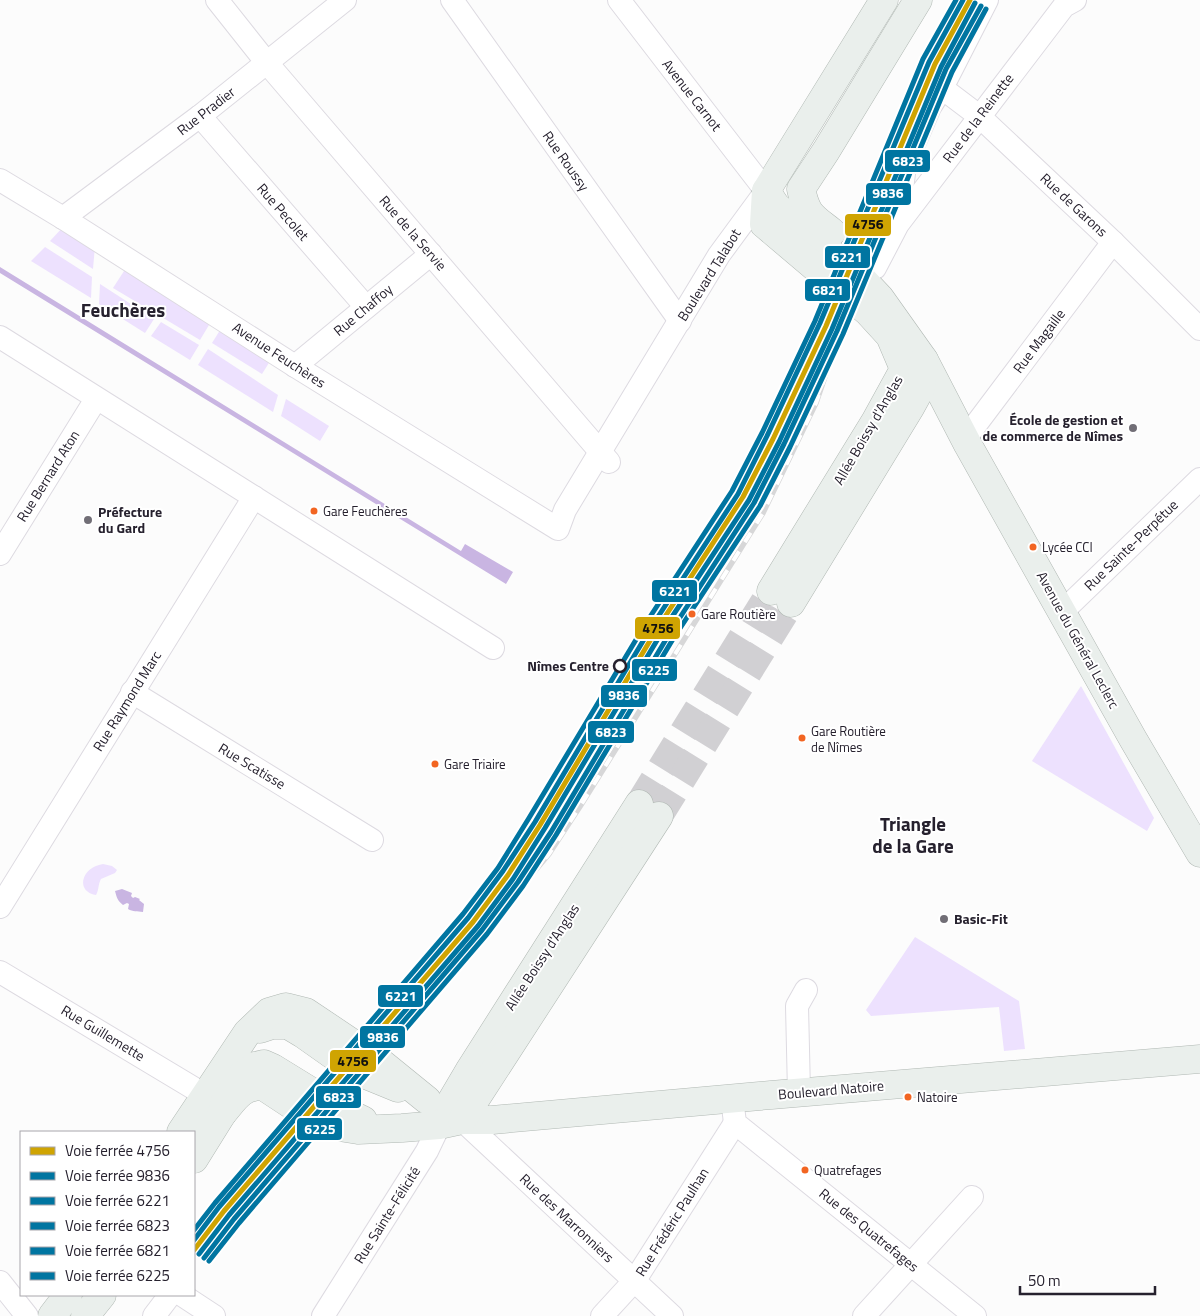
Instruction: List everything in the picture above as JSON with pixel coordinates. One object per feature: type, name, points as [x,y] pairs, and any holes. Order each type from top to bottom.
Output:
[{"type":"main road","name":"Boulevard Talabot","points":[[766,190],[884,0]]},
{"type":"main road","points":[[875,268],[810,214],[805,207],[801,189],[826,152],[918,0]]},
{"type":"main road","name":"Avenue du Général Leclerc","points":[[766,190],[776,206],[864,281],[880,298],[914,365],[965,439],[1133,739],[1200,853]]},
{"type":"main road","name":"Allée Boissy d'Anglas","points":[[766,190],[764,224],[868,312],[914,365],[921,388],[910,408],[781,597]]},
{"type":"main road","name":"Avenue du Général Leclerc","points":[[875,268],[880,298]]},
{"type":"main road","name":"Allée Boissy d'Anglas","points":[[443,1114],[649,810]]},
{"type":"main road","points":[[195,1156],[214,1104],[247,1033],[269,1012],[286,1007],[306,1012],[379,1061],[443,1114]]},
{"type":"main road","name":"Boulevard Natoire","points":[[214,1104],[224,1103],[242,1075],[255,1066],[264,1064],[338,1108],[382,1129],[443,1114],[492,1120],[733,1110],[799,1092],[1200,1060]]},
{"type":"main road","points":[[182,1131],[214,1104],[251,1087],[263,1086],[313,1118],[339,1127],[358,1130],[382,1129]]},
{"type":"main road","points":[[52,1316],[67,1296]]},
{"type":"main road","points":[[85,1316],[101,1296]]},
{"type":"street","name":"Rue de la Servie","points":[[217,0],[267,63],[606,459]]},
{"type":"street","name":"Rue Pradier","points":[[63,218],[200,116],[345,0]]},
{"type":"street","name":"Rue Roussy","points":[[452,0],[680,321]]},
{"type":"street","points":[[898,224],[904,165],[930,107],[942,88],[987,0]]},
{"type":"street","name":"Rue de la Reinette","points":[[875,268],[898,224],[1064,6],[1075,0]]},
{"type":"street","name":"Avenue Carnot","points":[[623,1],[766,190]]},
{"type":"street","name":"Rue de Garons","points":[[942,88],[980,116],[1114,242],[1200,329]]},
{"type":"street","name":"Rue Pecolet","points":[[200,116],[366,308]]},
{"type":"street","name":"Avenue Feuchères","points":[[0,180],[295,366],[558,528]]},
{"type":"street","name":"Boulevard Talabot","points":[[558,528],[565,510],[606,459],[680,321],[719,255],[766,190]]},
{"type":"street","name":"Rue Magaille","points":[[965,439],[1114,242]]},
{"type":"street","name":"Rue Chaffoy","points":[[295,366],[431,254]]},
{"type":"street","points":[[0,337],[493,648]]},
{"type":"street","name":"Rue Bernard Aton","points":[[0,554],[96,399]]},
{"type":"street","name":"Rue Sainte-Perpétue","points":[[1063,611],[1200,479]]},
{"type":"street","name":"Rue Raymond Marc","points":[[0,906],[254,497]]},
{"type":"street","name":"Rue Scatisse","points":[[132,692],[372,840]]},
{"type":"street","name":"Rue Guillemette","points":[[0,972],[214,1104]]},
{"type":"street","points":[[799,1092],[797,1006],[806,990]]},
{"type":"street","name":"Rue des Quatrefages","points":[[733,1110],[912,1264],[976,1316]]},
{"type":"street","name":"Rue Frédéric Paulhan","points":[[602,1316],[635,1280],[733,1110]]},
{"type":"street","name":"Rue des Marronniers","points":[[443,1114],[635,1280],[672,1316]]},
{"type":"street","name":"Rue Sainte-Félicité","points":[[323,1316],[427,1151],[443,1114]]},
{"type":"street","points":[[864,1316],[972,1197]]},
{"type":"street","points":[[0,1282],[27,1316]]},
{"type":"street","points":[[154,1316],[169,1296]]},
{"type":"street","points":[[184,1296],[214,1316]]},
{"type":"shaded area","points":[[64,226],[95,246],[93,269],[50,241]]},
{"type":"shaded area","points":[[45,247],[92,277],[91,298],[31,261]]},
{"type":"shaded area","points":[[0,267],[461,551],[465,544],[513,572],[506,584],[0,273]]},
{"type":"shaded area","points":[[126,268],[212,320],[200,340],[113,288]]},
{"type":"shaded area","points":[[100,284],[154,319],[145,333],[99,304]]},
{"type":"shaded area","points":[[161,322],[199,345],[190,360],[151,336]]},
{"type":"shaded area","points":[[222,327],[272,358],[262,374],[212,343]]},
{"type":"shaded area","points":[[208,349],[278,395],[273,412],[198,365]]},
{"type":"shaded area","points":[[286,399],[329,426],[320,441],[281,416]]},
{"type":"shaded area","points":[[1081,686],[1154,818],[1147,831],[1032,761]]},
{"type":"shaded area","points":[[103,864],[112,866],[117,870],[115,873],[101,879],[96,895],[90,893],[83,885],[85,875],[95,866]]},
{"type":"shaded area","points":[[122,889],[132,893],[131,896],[133,898],[140,899],[144,904],[143,912],[130,910],[128,909],[129,904],[123,905],[120,902],[115,891]]},
{"type":"shaded area","points":[[915,937],[1019,1001],[1025,1049],[1004,1051],[999,1007],[871,1016],[866,1010]]},
{"type":"tunnel","points":[[639,804],[771,591]]},
{"type":"tunnel","points":[[659,816],[791,603]]},
{"type":"railway","points":[[335,1083],[379,1036],[456,961],[492,922],[549,854],[763,513],[816,403],[894,161]]},
{"type":"rail line","name":"6821","points":[[195,1229],[463,914],[498,868],[646,623],[732,491],[762,433],[815,321],[923,59],[956,0]]},
{"type":"rail line","name":"6221","points":[[195,1239],[219,1207],[468,918],[503,871],[535,822],[652,626],[738,494],[820,323],[929,62],[963,0]]},
{"type":"rail line","name":"4756","points":[[195,1249],[224,1211],[473,922],[508,875],[540,825],[657,629],[743,497],[773,439],[826,326],[935,64],[970,0]]},
{"type":"rail line","name":"9836","points":[[199,1254],[229,1215],[478,926],[513,879],[662,632],[749,500],[779,442],[832,329],[941,67],[975,3]]},
{"type":"rail line","name":"6823","points":[[204,1258],[234,1219],[482,930],[518,882],[551,832],[668,636],[754,503],[837,331],[946,69],[981,6]]},
{"type":"rail line","name":"6225","points":[[209,1261],[239,1223],[487,934],[523,886],[556,835],[673,639],[760,506],[843,334],[952,72],[986,9]]},
{"type":"place","name":"École de gestion et de commerce de Nîmes","points":[[1133,428]]},
{"type":"place","name":"Gare Feuchères","points":[[314,511]]},
{"type":"place","name":"Préfecture du Gard","points":[[88,520]]},
{"type":"place","name":"Lycée CCI","points":[[1033,547]]},
{"type":"place","name":"Gare Routière","points":[[692,614]]},
{"type":"place","name":"Nîmes Centre","points":[[620,666]]},
{"type":"place","name":"Gare Routière de Nîmes","points":[[802,738]]},
{"type":"place","name":"Gare Triaire","points":[[435,764]]},
{"type":"place","name":"Basic-Fit","points":[[944,919]]},
{"type":"place","name":"Natoire","points":[[908,1097]]},
{"type":"place","name":"Quatrefages","points":[[805,1170]]},
{"type":"district","name":"Feuchères","points":[[123,310]]},
{"type":"district","name":"Triangle de la Gare","points":[[913,835]]}]
